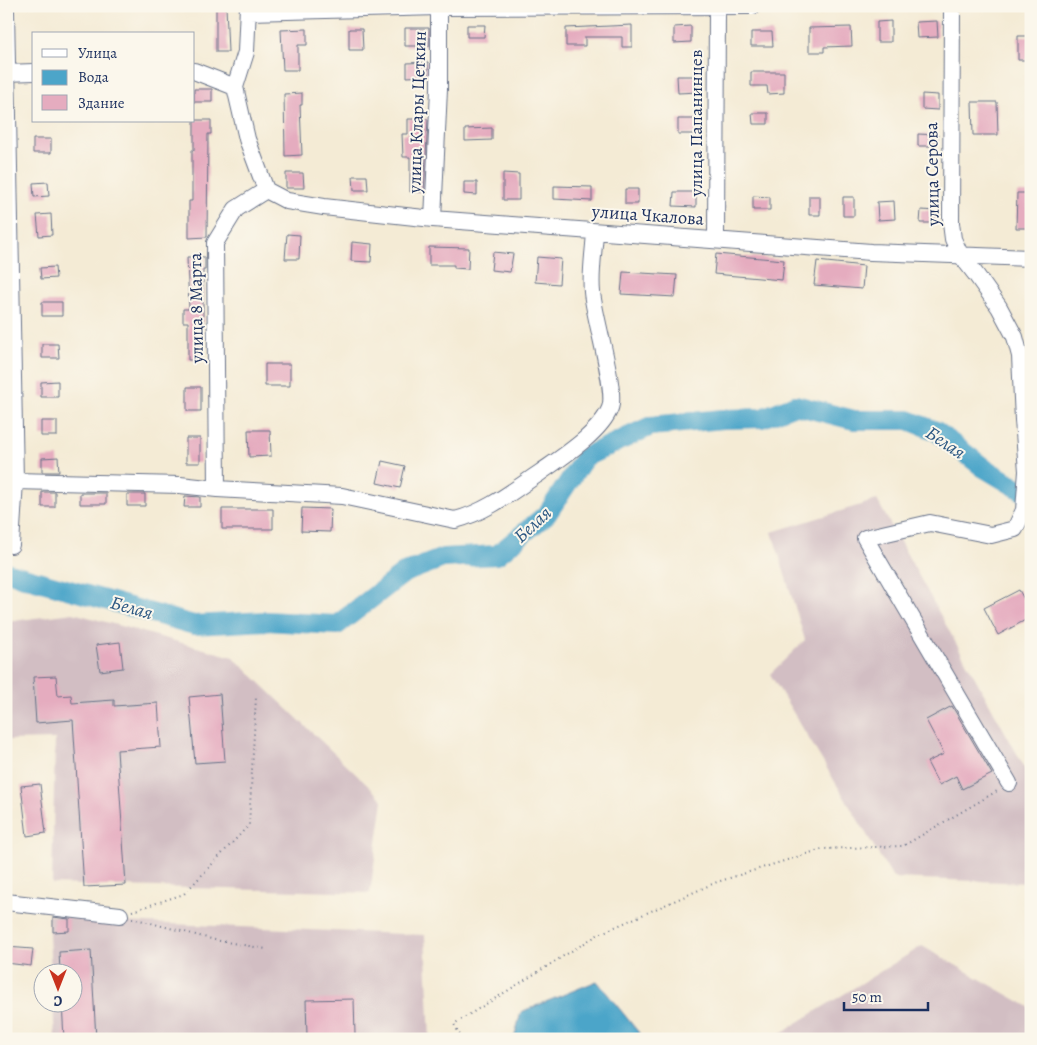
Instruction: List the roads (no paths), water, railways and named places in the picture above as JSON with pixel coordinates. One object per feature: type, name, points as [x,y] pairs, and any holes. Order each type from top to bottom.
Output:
[{"type":"street","points":[[266,190],[247,138],[235,87],[246,52],[248,9],[754,6]]},
{"type":"street","name":"улица Серова","points":[[952,6],[951,223],[953,239],[960,254],[999,307],[1015,338],[1020,356],[1027,420],[1027,471],[1024,510],[1015,529],[991,535],[930,523],[865,538],[1009,783]]},
{"type":"street","name":"улица Клары Цеткин","points":[[433,219],[439,89],[439,7]]},
{"type":"street","name":"улица Папанинцев","points":[[716,240],[717,7]]},
{"type":"street","points":[[6,12],[16,481],[11,545]]},
{"type":"street","points":[[195,71],[235,87]]},
{"type":"street","points":[[8,73],[32,72]]},
{"type":"street","name":"улица Чкалова","points":[[266,190],[287,201],[433,219],[871,252],[1031,258]]},
{"type":"street","name":"улица 8 Марта","points":[[217,489],[215,243],[236,209],[266,190]]},
{"type":"street","points":[[16,481],[180,485],[342,496],[456,520],[468,517],[499,500],[569,453],[600,424],[610,407],[611,395],[608,370],[592,291],[595,232]]},
{"type":"street","points":[[6,902],[120,915]]},
{"type":"water","points":[[597,981],[644,1039],[514,1039],[521,1012]]},
{"type":"waterway","name":"Белая","points":[[6,572],[194,625],[266,621],[337,625],[404,573],[443,558],[497,555],[547,514],[585,457],[651,426],[723,419],[762,418],[795,405],[854,420],[908,420],[936,431],[984,468],[1031,496]]}]
